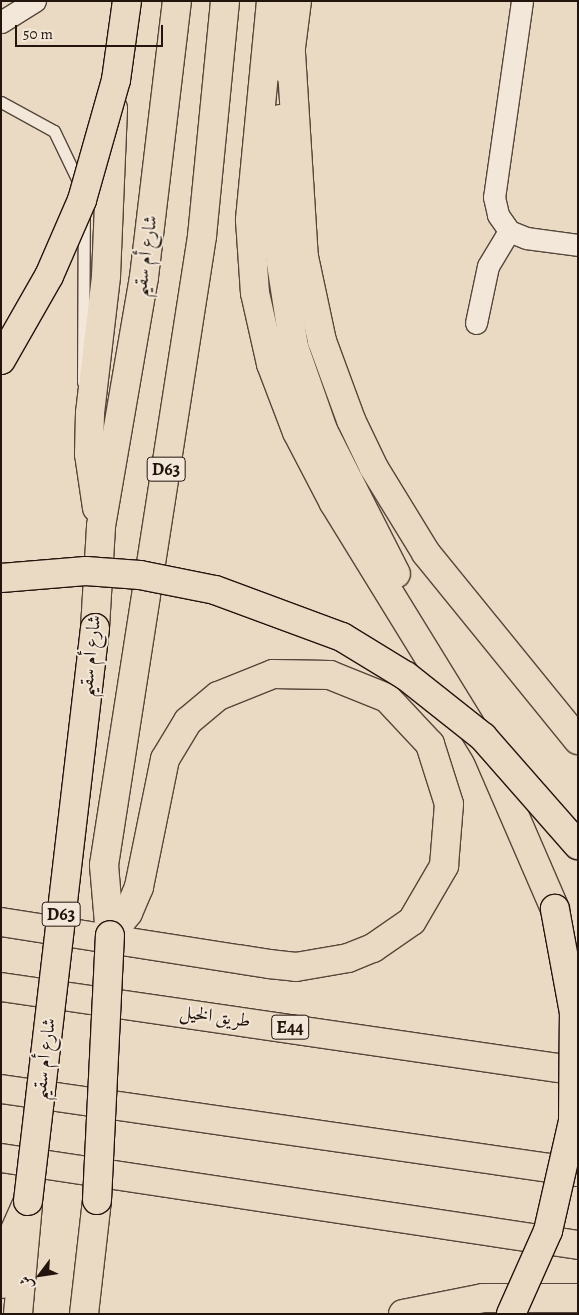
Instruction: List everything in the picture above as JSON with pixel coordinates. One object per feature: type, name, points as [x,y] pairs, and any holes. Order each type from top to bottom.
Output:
[{"type":"main road","points":[[101,526],[89,454],[90,413],[106,266],[114,1]]},
{"type":"main road","points":[[1,360],[49,276],[82,200],[116,80],[127,1]]},
{"type":"main road","name":"شارع أم سقيم","points":[[18,1314],[28,1201],[95,628],[101,526],[144,277],[177,1]]},
{"type":"main road","name":"D63","points":[[84,1314],[97,1200],[110,935],[107,847],[202,236],[225,1]]},
{"type":"main road","points":[[271,1],[250,220],[262,329],[300,440],[427,654],[512,803],[555,909],[574,1013],[572,1121],[548,1231],[511,1314]]},
{"type":"main road","points":[[297,1],[277,140],[275,201],[287,318],[323,430],[399,578],[427,654]]},
{"type":"main road","points":[[291,53],[304,257],[322,341],[351,420],[374,468],[426,553],[578,740]]},
{"type":"main road","points":[[1,578],[86,571],[148,577],[231,595],[342,636],[406,676],[482,737],[578,845]]},
{"type":"main road","points":[[1,922],[296,967],[340,960],[373,948],[412,920],[444,866],[449,804],[430,744],[387,698],[330,675],[273,674],[218,696],[188,721],[165,759],[135,900],[110,935]]},
{"type":"main road","name":"طريق الخيل","points":[[1,987],[578,1071]]},
{"type":"main road","points":[[1,1089],[578,1172]]},
{"type":"main road","points":[[1,1158],[578,1245]]},
{"type":"main road","points":[[1,1284],[8,1246],[28,1201]]},
{"type":"main road","points":[[403,1314],[483,1298],[578,1298]]},
{"type":"street","points":[[1,22],[35,1]]},
{"type":"street","points":[[522,1],[494,197],[498,216],[509,230],[526,238],[578,245]]},
{"type":"street","points":[[476,323],[488,266],[509,230]]},
{"type":"lane","points":[[1,102],[54,131],[78,180],[85,244],[81,367],[90,413]]}]
